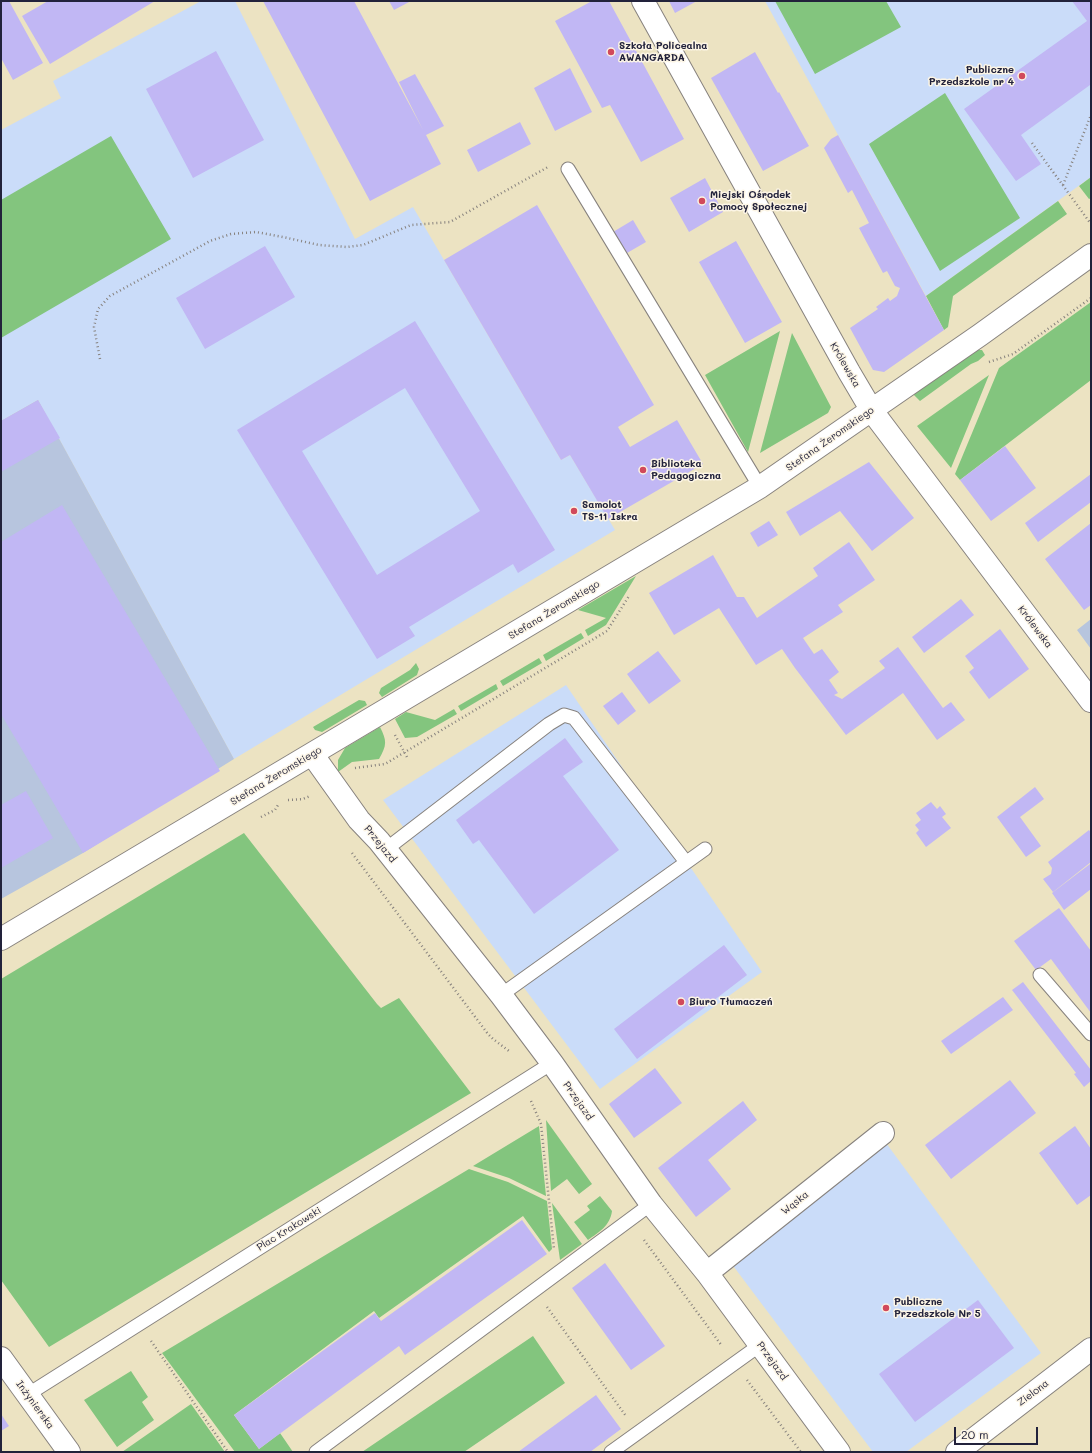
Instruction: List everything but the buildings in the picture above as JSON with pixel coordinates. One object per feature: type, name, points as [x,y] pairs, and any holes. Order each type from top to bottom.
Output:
[{"type":"street","name":"Królewska","points":[[643,1],[872,411],[1089,696]]},
{"type":"street","name":"Stefana Żeromskiego","points":[[1,939],[760,487],[872,411],[898,391],[980,335],[1091,255]]},
{"type":"street","name":"Przejazd","points":[[312,754],[360,820],[379,841],[501,995],[552,1064],[651,1204],[707,1273],[839,1452]]},
{"type":"street","name":"Wąska","points":[[707,1273],[883,1133]]},
{"type":"street","name":"Zielona","points":[[957,1452],[1091,1350]]},
{"type":"street","name":"Inżynierska","points":[[1,1358],[69,1452]]},
{"type":"lane","points":[[568,168],[760,487]]},
{"type":"lane","points":[[385,850],[550,724],[564,715],[574,718],[686,862]]},
{"type":"lane","points":[[501,995],[705,849]]},
{"type":"lane","points":[[1040,975],[1091,1034]]},
{"type":"lane","name":"Plac Krakowski","points":[[27,1395],[138,1323],[552,1064]]},
{"type":"lane","points":[[316,1452],[651,1204]]},
{"type":"lane","points":[[611,1452],[760,1345]]},
{"type":"path","points":[[1063,186],[1091,115]]},
{"type":"path","points":[[1032,142],[1091,224]]},
{"type":"path","points":[[100,359],[94,327],[98,309],[110,296],[210,241],[231,234],[256,232],[319,245],[348,247],[363,245],[411,225],[450,222],[547,167],[568,168]]},
{"type":"path","points":[[310,796],[314,801]]},
{"type":"path","points":[[348,848],[488,1034],[514,1055],[526,1080],[541,1124],[557,1275]]},
{"type":"path","points":[[630,1220],[801,1452]]},
{"type":"path","points":[[536,1290],[638,1433]]},
{"type":"path","points":[[138,1323],[228,1452]]},
{"type":"shaded area","points":[[201,1],[235,1],[355,239],[413,207],[561,460],[570,455],[615,530],[234,759],[38,400],[1,421],[1,130],[61,98],[53,81]]},
{"type":"shaded area","name":"Publiczne Przedszkole nr 4","points":[[765,1],[1091,1],[1091,177],[926,296]]},
{"type":"shaded area","points":[[38,400],[234,759],[83,853],[1,899],[1,421]]},
{"type":"shaded area","points":[[1091,619],[1091,649],[1077,630]]},
{"type":"shaded area","points":[[566,685],[762,972],[600,1089],[383,800]]},
{"type":"shaded area","name":"Publiczne Przedszkole Nr 5","points":[[886,1143],[1041,1353],[906,1452],[873,1452],[731,1263]]},
{"type":"green space","points":[[775,1],[886,1],[901,27],[815,74]]},
{"type":"green space","points":[[945,93],[1020,218],[940,271],[869,144]]},
{"type":"green space","points":[[111,136],[171,239],[1,338],[1,200]]},
{"type":"green space","points":[[1091,177],[1091,198],[1089,199],[1079,186]]},
{"type":"green space","points":[[1058,201],[1067,214],[953,296],[948,327],[944,330],[926,296]]},
{"type":"green space","points":[[1091,302],[1091,380],[960,480],[955,474],[999,368]]},
{"type":"green space","points":[[780,331],[748,452],[705,375]]},
{"type":"green space","points":[[792,333],[831,407],[828,413],[760,453]]},
{"type":"green space","points":[[974,350],[982,350],[985,355],[920,401],[913,394]]},
{"type":"green space","points":[[989,375],[951,468],[917,426]]},
{"type":"green space","points":[[636,576],[606,625],[588,636],[585,630],[606,618],[578,610]]},
{"type":"green space","points":[[581,633],[584,638],[546,661],[543,655]]},
{"type":"green space","points":[[539,658],[542,663],[503,686],[500,681]]},
{"type":"green space","points":[[416,663],[419,669],[417,675],[382,697],[379,693],[381,688],[410,670]]},
{"type":"green space","points":[[496,684],[498,689],[461,711],[458,706]]},
{"type":"green space","points":[[359,700],[365,701],[367,705],[322,732],[315,730],[313,727]]},
{"type":"green space","points":[[454,709],[457,714],[417,737],[405,738],[395,719],[406,712],[435,720]]},
{"type":"green space","points":[[380,727],[384,736],[385,746],[379,759],[352,762],[338,772],[338,760],[345,748]]},
{"type":"green space","points":[[244,833],[377,1004],[381,1008],[399,998],[471,1093],[49,1347],[1,1280],[1,979]]},
{"type":"green space","points":[[546,1120],[592,1184],[579,1194],[567,1179],[551,1191]]},
{"type":"green space","points":[[539,1126],[546,1196],[509,1178],[473,1166]]},
{"type":"green space","points":[[469,1169],[508,1182],[547,1201],[552,1249],[549,1252],[523,1216],[379,1318],[374,1311],[234,1415],[259,1449],[280,1433],[293,1452],[235,1452],[162,1353]]},
{"type":"green space","points":[[600,1196],[612,1211],[611,1216],[606,1225],[588,1240],[574,1222],[590,1210],[587,1206]]},
{"type":"green space","points":[[552,1203],[582,1244],[560,1260]]},
{"type":"green space","points":[[533,1336],[565,1383],[464,1452],[362,1452]]},
{"type":"green space","points":[[131,1371],[148,1397],[142,1402],[154,1420],[117,1447],[84,1400]]},
{"type":"green space","points":[[191,1404],[225,1452],[122,1452]]},
{"type":"place","name":"Szkoła Policealna AWANGARDA","points":[[611,52]]},
{"type":"place","name":"Publiczne Przedszkole nr 4","points":[[1022,76]]},
{"type":"place","name":"Miejski Ośrodek Pomocy Społecznej","points":[[702,201]]},
{"type":"place","name":"Biblioteka Pedagogiczna","points":[[643,470]]},
{"type":"place","name":"Samolot TS-11 Iskra","points":[[574,511]]},
{"type":"place","name":"Biuro Tłumaczeń","points":[[681,1002]]},
{"type":"place","name":"Publiczne Przedszkole Nr 5","points":[[886,1308]]}]
